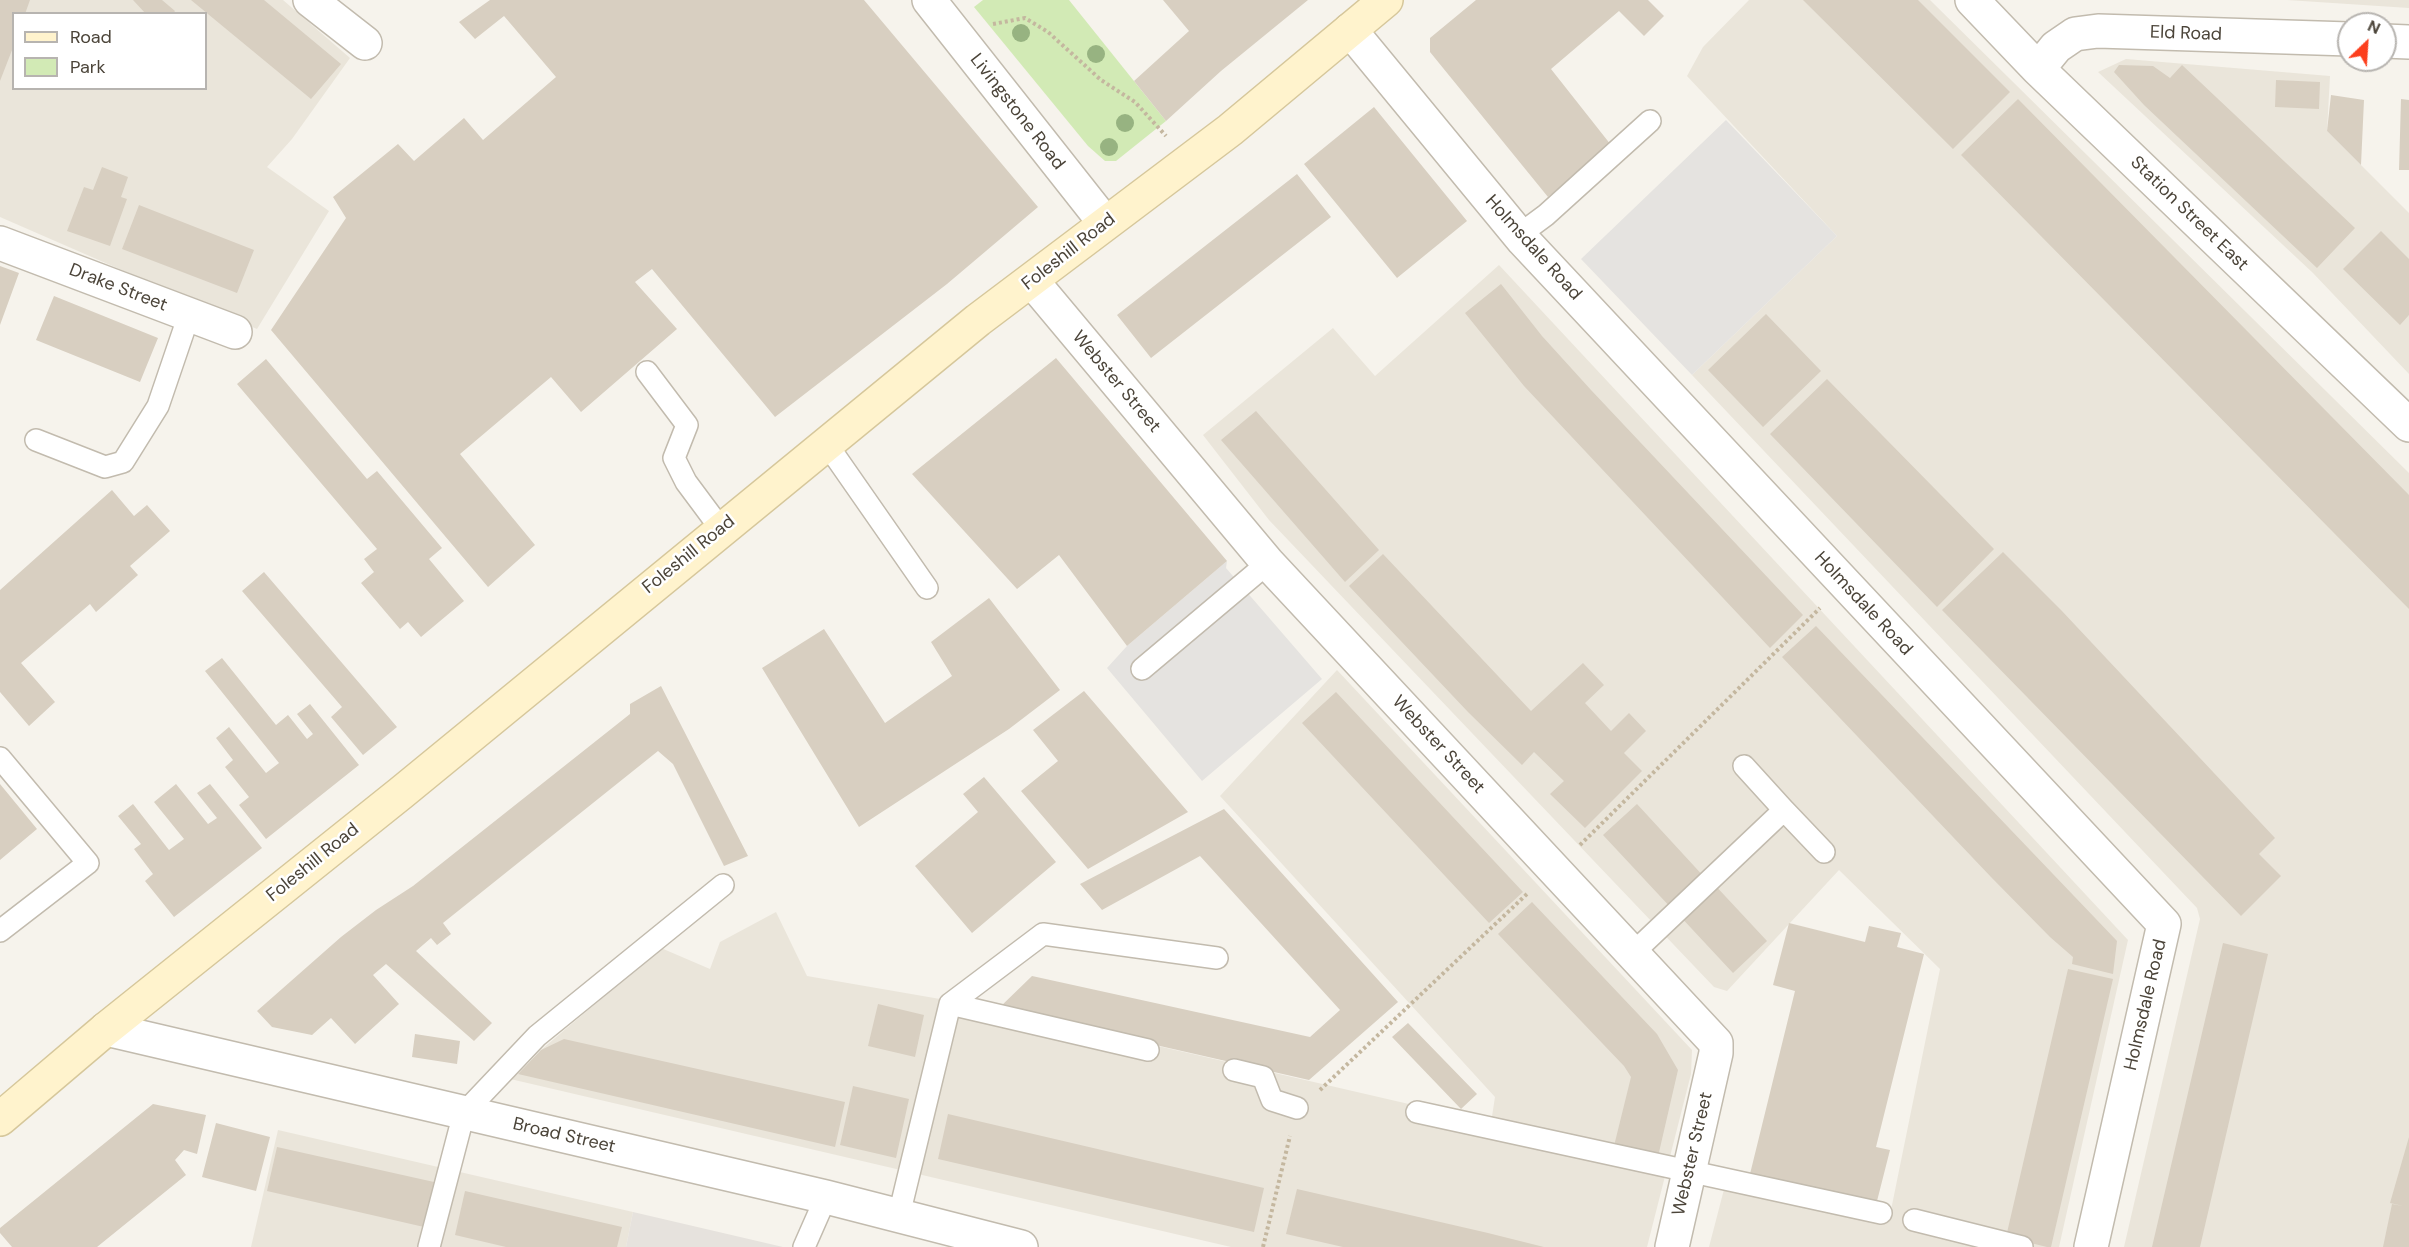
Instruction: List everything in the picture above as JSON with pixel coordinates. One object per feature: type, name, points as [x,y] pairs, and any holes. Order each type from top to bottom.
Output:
[{"type":"main road","name":"Foleshill Road","points":[[0,1119],[106,1029],[400,793],[978,320],[1230,130],[1386,0]]},
{"type":"street","points":[[310,0],[365,43]]},
{"type":"street","name":"Livingstone Road","points":[[929,0],[1106,223]]},
{"type":"street","name":"Station Street East","points":[[1972,0],[2038,69],[2409,425]]},
{"type":"street","name":"Holmsdale Road","points":[[1350,30],[1519,234],[1844,585],[2164,924],[2091,1247]]},
{"type":"street","name":"Eld Road","points":[[2038,69],[2056,47],[2075,34],[2098,31],[2337,39]]},
{"type":"street","name":"Drake Street","points":[[0,243],[235,332]]},
{"type":"street","name":"Webster Street","points":[[1032,281],[1268,563],[1716,1043],[1716,1053],[1672,1247]]},
{"type":"street","name":"Broad Street","points":[[106,1029],[826,1197],[899,1215],[960,1239],[1021,1247]]},
{"type":"lane","points":[[1519,234],[1546,214],[1650,121]]},
{"type":"lane","points":[[36,440],[105,467],[123,462],[158,406],[189,315]]},
{"type":"lane","points":[[647,372],[687,425],[674,458],[686,482],[721,529]]},
{"type":"lane","points":[[826,443],[927,588]]},
{"type":"lane","points":[[1142,669],[1268,563]]},
{"type":"lane","points":[[0,758],[88,863],[0,931]]},
{"type":"lane","points":[[1744,766],[1824,852]]},
{"type":"lane","points":[[1633,953],[1784,810]]},
{"type":"lane","points":[[429,1247],[464,1113],[537,1036],[723,885]]},
{"type":"lane","points":[[899,1215],[950,1004],[1043,934],[1217,958]]},
{"type":"lane","points":[[950,1004],[1148,1050]]},
{"type":"lane","points":[[1234,1070],[1263,1077],[1272,1100],[1297,1108]]},
{"type":"lane","points":[[1418,1112],[1881,1213]]},
{"type":"lane","points":[[804,1247],[826,1197]]},
{"type":"lane","points":[[1914,1220],[2022,1247]]},
{"type":"path","points":[[960,39],[989,25],[1025,18],[1048,32],[1101,80],[1135,102],[1167,137],[1175,130]]},
{"type":"path","points":[[1263,1247],[1297,1108],[1334,1078],[1554,870],[1844,585]]},
{"type":"shaded area","points":[[0,0],[283,0],[350,58],[292,139],[267,167],[329,211],[257,329],[0,217]]},
{"type":"shaded area","points":[[1749,0],[1930,0],[2409,473],[2409,1247],[2124,1247],[2200,919],[2197,908],[1692,375],[1837,236],[1687,76],[1703,47]]},
{"type":"shaded area","points":[[2287,0],[2409,0],[2409,8]]},
{"type":"shaded area","points":[[2126,59],[2330,76],[2327,131],[2409,213],[2409,374],[2313,273],[2098,72]]},
{"type":"shaded area","points":[[1726,120],[1837,236],[1692,375],[1581,259]]},
{"type":"shaded area","points":[[1499,265],[2128,940],[2059,1247],[1709,1247],[1728,1174],[1891,1210],[1940,969],[1839,870],[1727,991],[1714,987],[1269,520],[1203,435],[1333,328],[1375,376]]},
{"type":"shaded area","points":[[1227,561],[1226,568],[1322,679],[1202,781],[1107,668],[1127,646]]},
{"type":"shaded area","points":[[1337,670],[1692,1050],[1691,1074],[1647,1247],[1231,1247],[506,1078],[518,1074],[541,1050],[661,948],[710,969],[720,942],[776,912],[807,976],[998,1009],[1491,1123],[1495,1097],[1220,796]]},
{"type":"shaded area","points":[[278,1130],[633,1212],[626,1247],[251,1247]]},
{"type":"shaded area","points":[[633,1212],[783,1247],[626,1247]]},
{"type":"green space","points":[[983,0],[1069,0],[1166,121],[1116,161],[1105,161],[1088,146],[974,7]]},
{"type":"building","points":[[0,0],[30,0],[26,12],[12,12],[12,50],[0,81]]},
{"type":"building","points":[[133,0],[162,0],[175,11],[174,12],[144,12]]},
{"type":"building","points":[[191,0],[264,0],[341,64],[311,99]]},
{"type":"building","points":[[490,0],[864,0],[1038,207],[947,284],[775,417],[652,269],[635,282],[677,329],[581,412],[551,377],[460,454],[535,545],[488,587],[271,330],[346,218],[333,197],[398,144],[414,161],[464,118],[483,140],[556,77],[504,16],[475,39],[459,22]]},
{"type":"building","points":[[1163,0],[1308,0],[1221,71],[1166,121],[1134,81],[1189,31]]},
{"type":"building","points":[[1476,0],[1648,0],[1664,16],[1644,36],[1619,11],[1551,69],[1611,145],[1548,197],[1430,52],[1430,38]]},
{"type":"building","points":[[1803,0],[1918,0],[2010,92],[1953,149]]},
{"type":"building","points":[[2119,65],[2153,66],[2170,78],[2182,65],[2355,228],[2317,268],[2144,105],[2114,72]]},
{"type":"building","points":[[2276,80],[2320,82],[2319,109],[2275,107]]},
{"type":"building","points":[[2331,95],[2364,100],[2361,165],[2327,131]]},
{"type":"building","points":[[2018,99],[2409,495],[2409,609],[1961,155]]},
{"type":"building","points":[[2401,99],[2409,100],[2409,170],[2399,170]]},
{"type":"building","points":[[1374,107],[1467,221],[1397,278],[1304,164]]},
{"type":"building","points":[[102,167],[128,177],[121,197],[127,199],[110,246],[67,231],[84,187],[93,190]]},
{"type":"building","points":[[1297,174],[1331,217],[1151,358],[1117,315]]},
{"type":"building","points":[[139,205],[254,250],[237,293],[122,249]]},
{"type":"building","points":[[2381,231],[2409,259],[2409,315],[2400,325],[2343,269]]},
{"type":"building","points":[[0,266],[19,273],[0,325]]},
{"type":"building","points":[[1501,284],[1542,336],[1591,390],[1803,615],[1770,648],[1524,386],[1465,313]]},
{"type":"building","points":[[54,296],[158,338],[140,382],[36,340]]},
{"type":"building","points":[[1766,314],[1821,371],[1763,427],[1708,370]]},
{"type":"building","points":[[1056,358],[1227,561],[1127,646],[1059,555],[1017,589],[912,474]]},
{"type":"building","points":[[266,359],[367,479],[377,471],[442,548],[429,559],[464,601],[421,637],[408,622],[400,629],[361,583],[374,572],[364,559],[377,549],[237,384]]},
{"type":"building","points":[[1827,379],[1994,549],[1937,607],[1770,434]]},
{"type":"building","points":[[1256,411],[1379,550],[1345,582],[1221,440]]},
{"type":"building","points":[[112,490],[134,516],[147,505],[170,531],[130,566],[138,575],[96,612],[90,604],[21,663],[55,702],[29,726],[0,692],[0,590]]},
{"type":"building","points":[[2003,552],[2061,610],[2275,838],[2259,854],[2281,876],[2241,916],[1942,610]]},
{"type":"building","points":[[1383,554],[1531,711],[1583,663],[1604,685],[1585,703],[1611,731],[1629,713],[1646,731],[1624,753],[1642,771],[1585,828],[1550,794],[1564,781],[1534,752],[1522,765],[1468,712],[1349,586]]},
{"type":"building","points":[[264,572],[397,727],[363,755],[331,717],[342,707],[242,591]]},
{"type":"building","points":[[989,598],[1060,690],[1009,729],[859,827],[762,668],[824,629],[885,723],[952,676],[931,642]]},
{"type":"building","points":[[1816,626],[2117,941],[2113,974],[2072,964],[2073,957],[1991,877],[1782,657]]},
{"type":"building","points":[[222,658],[276,725],[288,715],[307,739],[313,734],[297,714],[310,704],[359,765],[266,839],[239,805],[249,797],[225,767],[233,760],[216,738],[229,727],[266,773],[279,763],[205,671]]},
{"type":"building","points":[[661,686],[748,856],[724,866],[673,764],[658,751],[443,923],[451,934],[437,945],[431,938],[416,951],[492,1023],[474,1041],[386,964],[373,975],[399,1004],[355,1044],[331,1018],[312,1035],[272,1027],[257,1011],[341,937],[376,910],[413,886],[630,714],[630,704]]},
{"type":"building","points":[[1084,691],[1188,812],[1088,869],[1021,791],[1058,761],[1033,730]]},
{"type":"building","points":[[1336,692],[1523,892],[1489,923],[1302,723]]},
{"type":"building","points":[[984,777],[1056,862],[972,933],[915,866],[978,812],[963,794]]},
{"type":"building","points":[[0,784],[37,829],[0,860]]},
{"type":"building","points":[[176,784],[208,824],[217,818],[197,793],[210,784],[262,848],[174,917],[145,881],[153,874],[134,849],[141,844],[118,816],[133,804],[169,850],[184,839],[154,802]]},
{"type":"building","points":[[1637,804],[1706,879],[1673,910],[1603,835]]},
{"type":"building","points":[[1224,809],[1398,1002],[1309,1080],[998,1009],[1032,976],[1310,1037],[1340,1010],[1200,856],[1102,910],[1080,884]]},
{"type":"building","points":[[1712,882],[1767,941],[1733,973],[1678,914]]},
{"type":"building","points":[[1532,902],[1657,1034],[1678,1070],[1657,1161],[1613,1150],[1631,1077],[1624,1066],[1498,934]]},
{"type":"building","points":[[1789,923],[1865,942],[1869,926],[1901,933],[1897,947],[1924,954],[1876,1147],[1890,1150],[1876,1205],[1750,1174],[1795,991],[1773,985]]},
{"type":"building","points":[[2223,943],[2268,954],[2200,1247],[2152,1247]]},
{"type":"building","points":[[2068,969],[2113,979],[2051,1247],[2047,1247],[2006,1237]]},
{"type":"building","points":[[878,1004],[924,1015],[915,1057],[868,1046]]},
{"type":"building","points":[[1408,1023],[1477,1094],[1461,1109],[1392,1037]]},
{"type":"building","points":[[415,1034],[460,1041],[457,1064],[412,1057]]},
{"type":"building","points":[[564,1039],[845,1102],[835,1147],[518,1074],[541,1050]]},
{"type":"building","points":[[853,1086],[909,1099],[896,1158],[840,1145]]},
{"type":"building","points":[[153,1104],[206,1115],[197,1154],[184,1150],[175,1160],[186,1175],[97,1247],[12,1247],[0,1233],[0,1228]]},
{"type":"building","points":[[948,1114],[1264,1188],[1254,1232],[938,1159]]},
{"type":"building","points":[[216,1123],[270,1137],[256,1191],[202,1177]]},
{"type":"building","points":[[2409,1137],[2409,1247],[2383,1247],[2392,1204],[2403,1206],[2390,1203]]},
{"type":"building","points":[[277,1147],[434,1182],[424,1227],[267,1191]]},
{"type":"building","points":[[1297,1189],[1544,1247],[1343,1247],[1286,1234]]},
{"type":"building","points":[[465,1191],[622,1227],[617,1247],[506,1247],[455,1235]]}]
